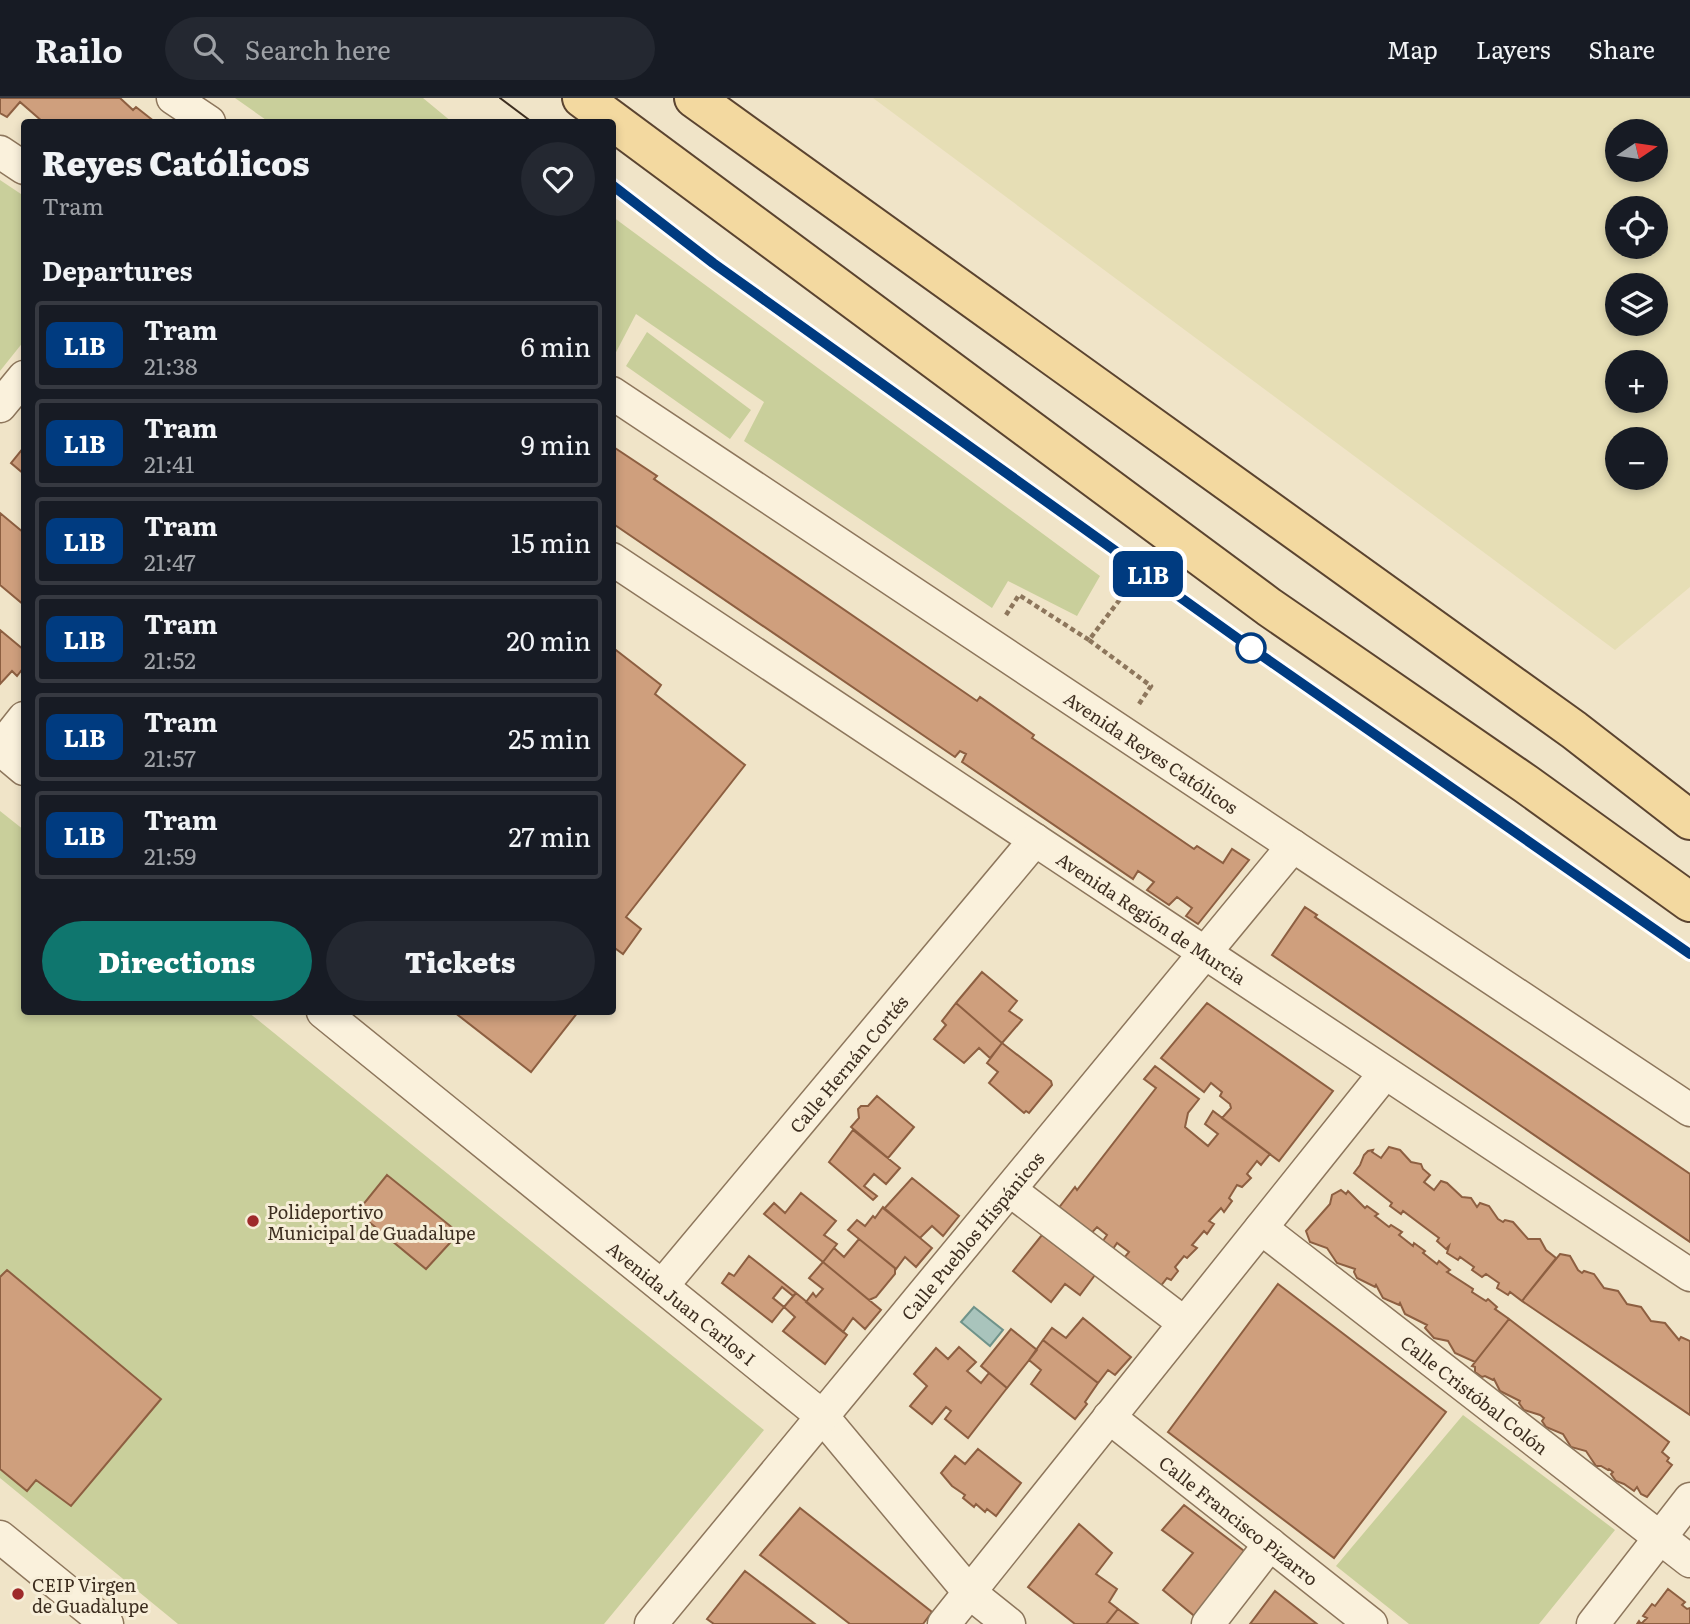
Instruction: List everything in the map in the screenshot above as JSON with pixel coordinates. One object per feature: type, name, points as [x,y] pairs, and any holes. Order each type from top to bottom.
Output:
[{"type":"main road","points":[[582,98],[610,119]]},
{"type":"main road","points":[[694,98],[1574,730],[1690,820]]},
{"type":"main road","points":[[616,123],[1269,607],[1537,791],[1690,902]]},
{"type":"street","points":[[173,98],[204,119]]},
{"type":"street","points":[[0,152],[21,166]]},
{"type":"street","points":[[0,406],[21,381]]},
{"type":"street","name":"Avenida Reyes Católicos","points":[[616,396],[1690,1110]]},
{"type":"street","name":"Avenida Región de Murcia","points":[[616,562],[1690,1275]]},
{"type":"street","points":[[21,723],[0,748],[21,766]]},
{"type":"street","name":"Calle Hernán Cortés","points":[[662,1286],[1035,840]]},
{"type":"street","name":"Calle Pueblos Hispánicos","points":[[652,1624],[1293,846]]},
{"type":"street","name":"Avenida Juan Carlos I","points":[[327,1015],[822,1416],[969,1592],[1009,1624]]},
{"type":"street","points":[[944,1624],[1385,1073]]},
{"type":"street","points":[[1010,1190],[1184,1323]]},
{"type":"street","name":"Calle Cristóbal Colón","points":[[1261,1228],[1690,1561]]},
{"type":"street","name":"Calle Francisco Pizarro","points":[[1109,1418],[1371,1624]]},
{"type":"street","points":[[1593,1624],[1690,1499]]},
{"type":"street","points":[[0,1537],[107,1624]]},
{"type":"street","points":[[1208,1624],[1270,1544]]},
{"type":"path","points":[[1088,640],[1130,586]]},
{"type":"path","points":[[988,642],[1019,595],[1088,640],[1151,686],[1121,732]]},
{"type":"shaded area","points":[[873,98],[1690,98],[1690,587],[1615,650]]},
{"type":"green space","points":[[235,98],[423,98],[448,119],[265,119]]},
{"type":"green space","points":[[0,180],[21,194],[21,345],[0,371]]},
{"type":"green space","points":[[616,219],[1100,576],[1077,616],[1008,581],[992,608],[744,441],[764,402],[636,314],[616,352]]},
{"type":"green space","points":[[647,332],[751,410],[730,439],[626,366]]},
{"type":"green space","name":"Polideportivo Municipal de Guadalupe","points":[[0,811],[21,828],[21,1015],[252,1015],[764,1430],[604,1624],[178,1624],[0,1478]]},
{"type":"green space","points":[[1463,1415],[1615,1530],[1539,1624],[1409,1624],[1336,1566]]},
{"type":"water","points":[[974,1307],[1003,1330],[990,1346],[961,1322]]},
{"type":"building","points":[[0,98],[120,98],[133,110],[136,107],[151,119],[40,119],[20,102],[7,117],[0,113]]},
{"type":"building","points":[[616,449],[657,476],[654,479],[977,701],[980,697],[1034,735],[1032,738],[1194,849],[1197,846],[1223,863],[1232,849],[1249,860],[1198,924],[1186,916],[1192,908],[1177,897],[1169,905],[1147,890],[1154,882],[1138,871],[1133,879],[962,762],[966,754],[960,751],[955,757],[616,526]]},
{"type":"building","points":[[21,451],[21,471],[11,463]]},
{"type":"building","points":[[0,513],[21,530],[21,602],[0,585]]},
{"type":"building","points":[[0,630],[21,648],[21,671],[17,676],[12,671],[0,684]]},
{"type":"building","points":[[616,650],[661,685],[655,694],[745,765],[626,917],[641,929],[623,954],[616,949]]},
{"type":"building","points":[[1305,907],[1317,915],[1315,917],[1690,1174],[1690,1242],[1272,955]]},
{"type":"building","points":[[982,972],[1017,1001],[1009,1011],[1022,1020],[1002,1043],[956,1003]]},
{"type":"building","points":[[956,1003],[1002,1043],[990,1058],[979,1048],[964,1063],[934,1039],[946,1025],[942,1021]]},
{"type":"building","points":[[1207,1003],[1333,1091],[1279,1161],[1222,1118],[1231,1108],[1220,1096],[1222,1092],[1211,1083],[1204,1092],[1161,1058]]},
{"type":"building","points":[[458,1015],[576,1015],[531,1072]]},
{"type":"building","points":[[1002,1043],[1051,1081],[1052,1085],[1029,1113],[1024,1113],[989,1083],[998,1072],[987,1063]]},
{"type":"building","points":[[1155,1066],[1199,1099],[1188,1113],[1185,1127],[1208,1146],[1218,1134],[1205,1124],[1213,1111],[1270,1154],[1261,1165],[1257,1161],[1247,1174],[1251,1178],[1242,1187],[1237,1185],[1229,1198],[1232,1201],[1224,1212],[1221,1208],[1209,1221],[1214,1224],[1207,1234],[1204,1231],[1192,1245],[1197,1248],[1187,1258],[1184,1256],[1175,1267],[1178,1271],[1171,1280],[1167,1278],[1156,1292],[1119,1264],[1129,1252],[1117,1243],[1109,1255],[1098,1248],[1107,1235],[1097,1227],[1086,1239],[1054,1214],[1075,1187],[1077,1190],[1156,1088],[1144,1079]]},
{"type":"building","points":[[877,1096],[914,1127],[888,1158],[851,1127],[859,1118],[858,1109],[868,1106]]},
{"type":"building","points":[[853,1130],[900,1168],[886,1184],[874,1174],[864,1186],[877,1196],[873,1200],[829,1162]]},
{"type":"building","points":[[1389,1147],[1400,1150],[1411,1162],[1421,1164],[1430,1175],[1424,1182],[1434,1190],[1441,1181],[1447,1183],[1462,1197],[1471,1198],[1477,1207],[1480,1203],[1489,1206],[1498,1219],[1513,1222],[1528,1239],[1540,1239],[1546,1250],[1556,1258],[1522,1301],[1510,1292],[1508,1295],[1497,1288],[1499,1283],[1486,1274],[1482,1277],[1460,1257],[1458,1260],[1447,1253],[1449,1246],[1446,1249],[1437,1241],[1439,1238],[1403,1211],[1401,1214],[1390,1206],[1392,1203],[1354,1173],[1368,1151],[1373,1150],[1372,1152],[1381,1158]]},
{"type":"building","points":[[387,1175],[459,1233],[426,1269],[357,1212]]},
{"type":"building","points":[[912,1178],[959,1216],[943,1236],[932,1226],[920,1238],[884,1209]]},
{"type":"building","points":[[1341,1190],[1346,1194],[1348,1191],[1365,1208],[1367,1206],[1378,1214],[1375,1216],[1389,1227],[1391,1225],[1402,1232],[1399,1235],[1425,1251],[1423,1253],[1437,1264],[1439,1261],[1450,1270],[1447,1272],[1473,1289],[1472,1292],[1486,1301],[1488,1299],[1497,1307],[1495,1309],[1509,1319],[1475,1362],[1455,1353],[1448,1341],[1434,1338],[1425,1328],[1427,1325],[1405,1314],[1400,1303],[1399,1305],[1383,1298],[1376,1285],[1375,1287],[1357,1278],[1355,1269],[1337,1263],[1327,1248],[1310,1242],[1306,1231],[1330,1204],[1332,1195]]},
{"type":"building","points":[[801,1193],[836,1221],[824,1235],[837,1244],[823,1262],[764,1214],[774,1203],[785,1213]]},
{"type":"building","points":[[883,1207],[932,1248],[916,1267],[905,1257],[896,1269],[848,1230],[857,1220],[865,1226]]},
{"type":"building","points":[[1042,1235],[1095,1275],[1080,1295],[1065,1284],[1051,1302],[1013,1271]]},
{"type":"building","points":[[859,1239],[895,1268],[895,1274],[876,1297],[869,1300],[823,1262],[834,1248],[844,1257]]},
{"type":"building","points":[[1560,1254],[1570,1256],[1582,1273],[1584,1271],[1594,1274],[1604,1288],[1618,1291],[1627,1304],[1641,1307],[1651,1321],[1665,1323],[1679,1340],[1681,1337],[1690,1341],[1690,1415],[1522,1301]]},
{"type":"building","points":[[749,1256],[796,1293],[793,1296],[782,1287],[773,1298],[784,1307],[772,1322],[722,1283],[729,1273],[734,1276]]},
{"type":"building","points":[[823,1262],[881,1310],[865,1329],[853,1318],[843,1332],[806,1302],[813,1293],[816,1297],[823,1289],[809,1278]]},
{"type":"building","points":[[7,1270],[161,1399],[71,1506],[36,1480],[27,1491],[0,1469],[0,1277]]},
{"type":"building","points":[[1278,1284],[1446,1412],[1334,1558],[1168,1432]]},
{"type":"building","points":[[796,1293],[847,1335],[825,1364],[783,1331],[795,1317],[784,1307]]},
{"type":"building","points":[[1083,1318],[1131,1357],[1115,1375],[1108,1370],[1098,1383],[1043,1340],[1052,1328],[1066,1338]]},
{"type":"building","points":[[1509,1319],[1669,1442],[1662,1452],[1672,1465],[1647,1497],[1641,1494],[1637,1487],[1634,1491],[1616,1481],[1609,1469],[1596,1466],[1586,1451],[1571,1447],[1563,1434],[1546,1427],[1542,1421],[1544,1418],[1524,1410],[1520,1401],[1500,1391],[1494,1379],[1482,1377],[1475,1372],[1475,1367],[1472,1366]]},
{"type":"building","points":[[1011,1329],[1037,1350],[1007,1388],[981,1366]]},
{"type":"building","points":[[1043,1340],[1098,1383],[1075,1419],[1031,1384],[1041,1370],[1029,1360]]},
{"type":"building","points":[[959,1347],[976,1362],[967,1371],[981,1383],[989,1373],[1007,1388],[968,1438],[945,1419],[951,1411],[946,1407],[932,1424],[910,1406],[927,1386],[914,1374],[936,1348],[948,1359]]},
{"type":"building","points":[[978,1449],[1021,1483],[996,1516],[987,1509],[985,1512],[976,1504],[974,1507],[941,1473],[955,1456],[965,1464]]},
{"type":"building","points":[[1184,1505],[1248,1554],[1198,1619],[1163,1590],[1193,1553],[1162,1530]]},
{"type":"building","points":[[800,1508],[932,1612],[923,1624],[850,1624],[760,1555]]},
{"type":"building","points":[[1079,1524],[1112,1553],[1096,1574],[1117,1589],[1109,1602],[1118,1609],[1106,1624],[1075,1624],[1028,1587]]},
{"type":"building","points":[[745,1571],[815,1624],[714,1624],[707,1619]]},
{"type":"building","points":[[1668,1589],[1685,1602],[1682,1605],[1690,1608],[1690,1624],[1641,1624],[1647,1618],[1643,1616],[1652,1604],[1655,1606]]},
{"type":"building","points":[[1275,1591],[1317,1624],[1250,1624]]},
{"type":"building","points":[[1118,1609],[1138,1624],[1106,1624]]},
{"type":"tram line","points":[[500,98],[528,119]]},
{"type":"tram line","points":[[616,188],[713,263],[1251,648],[1690,954]]},
{"type":"tram line","name":"L1B","points":[[616,188],[713,263],[1251,648],[1690,954]]},
{"type":"place","name":"Polideportivo Municipal de Guadalupe","points":[[253,1221]]},
{"type":"place","name":"CEIP Virgen de Guadalupe","points":[[18,1594]]}]
